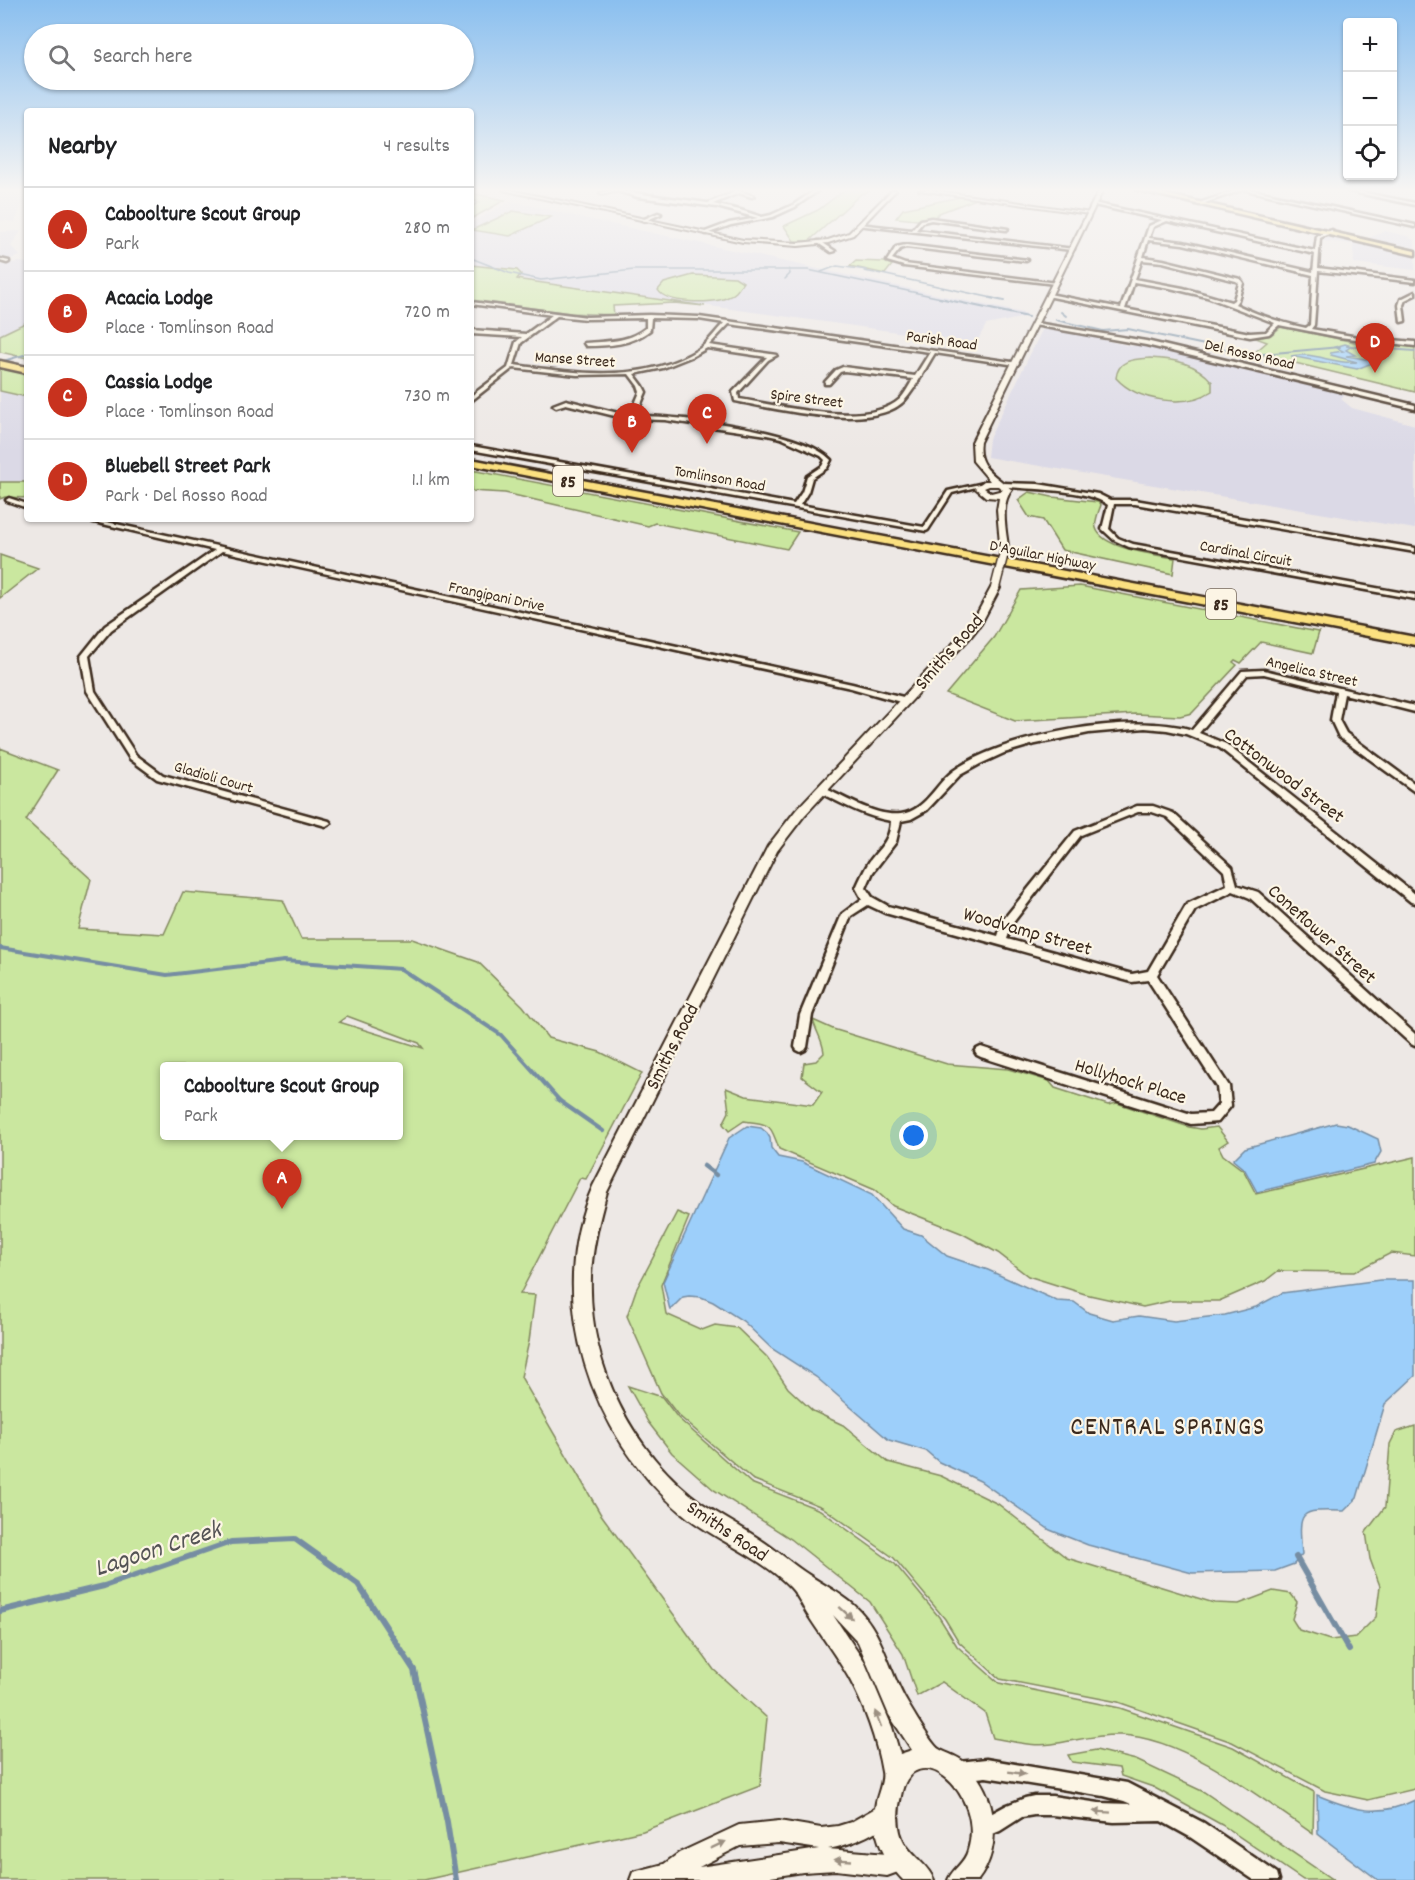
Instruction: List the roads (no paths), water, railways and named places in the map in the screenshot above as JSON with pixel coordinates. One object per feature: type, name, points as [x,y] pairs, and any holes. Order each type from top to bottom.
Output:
[{"type":"highway","points":[[2,362],[24,366]]},
{"type":"highway","name":"D'Aguilar Highway","points":[[474,465],[1415,641]]},
{"type":"main road","points":[[1001,510],[984,489],[982,470],[975,455],[976,442],[1058,278]]},
{"type":"main road","points":[[982,470],[1004,488]]},
{"type":"main road","points":[[984,489],[1004,488]]},
{"type":"main road","name":"Smiths Road","points":[[930,1756],[900,1714],[877,1655],[866,1634],[848,1614],[826,1597],[798,1581],[752,1546],[689,1505],[657,1476],[627,1437],[604,1394],[590,1353],[582,1311],[581,1269],[592,1209],[615,1157],[772,849],[821,790],[965,637],[981,615],[995,588],[1004,553],[1001,510],[1004,488]]},
{"type":"main road","name":"Smiths Road","points":[[798,1581],[857,1671],[881,1727],[895,1775]]},
{"type":"main road","points":[[922,1880],[901,1860],[887,1828],[886,1812],[888,1792],[895,1775],[905,1764],[917,1758],[930,1756],[945,1761],[959,1771],[972,1787],[980,1807],[984,1829],[981,1850],[969,1876]]},
{"type":"street","points":[[982,284],[985,278]]},
{"type":"street","points":[[1015,278],[1055,283]]},
{"type":"street","points":[[1229,278],[1241,283],[1236,300],[1232,304]]},
{"type":"street","points":[[1308,329],[1312,324],[1315,278]]},
{"type":"street","points":[[1382,278],[1415,281]]},
{"type":"street","points":[[1123,308],[1133,280],[1154,283],[1232,304],[1250,313],[1308,329],[1368,340],[1415,344]]},
{"type":"street","points":[[1403,321],[1401,305],[1403,299],[1415,293]]},
{"type":"street","points":[[1049,295],[1250,335],[1267,333],[1278,322]]},
{"type":"street","name":"Parish Road","points":[[474,303],[555,315],[603,318],[686,317],[1016,363]]},
{"type":"street","points":[[474,397],[512,366],[516,347],[526,336],[555,315]]},
{"type":"street","points":[[586,344],[611,344],[635,339],[648,329],[649,316]]},
{"type":"street","name":"Manse Street","points":[[512,366],[581,375],[631,374],[671,364],[705,346],[728,322]]},
{"type":"street","name":"Del Rosso Road","points":[[1036,323],[1198,355],[1415,408]]},
{"type":"street","points":[[474,332],[526,336]]},
{"type":"street","name":"Spire Street","points":[[705,346],[763,357],[735,393],[737,400],[826,415],[861,415],[885,410],[898,403],[934,351]]},
{"type":"street","points":[[827,383],[838,370],[852,369],[915,378]]},
{"type":"street","points":[[631,374],[644,390],[644,396],[638,406],[641,418]]},
{"type":"street","points":[[556,405],[565,400],[625,419],[665,418],[783,436],[823,455],[828,460],[825,467],[809,477],[805,492],[797,504]]},
{"type":"street","name":"Tomlinson Road","points":[[474,449],[797,504],[926,529],[948,498],[958,493],[984,489]]},
{"type":"street","name":"Cardinal Circuit","points":[[1004,488],[1029,486],[1098,496],[1109,502],[1135,502],[1415,550]]},
{"type":"street","points":[[9,501],[24,505]]},
{"type":"street","name":"Cardinal Circuit","points":[[1109,502],[1111,505],[1105,529],[1116,539],[1131,546],[1415,597]]},
{"type":"street","name":"Frangipani Drive","points":[[98,522],[852,686],[904,700]]},
{"type":"street","name":"Gladioli Court","points":[[221,549],[108,628],[86,656],[91,691],[133,757],[160,777],[326,823]]},
{"type":"street","name":"Angelica Street","points":[[1194,733],[1245,672],[1264,672],[1415,710]]},
{"type":"street","points":[[1340,691],[1335,720],[1342,735],[1415,789]]},
{"type":"street","name":"Cottonwood Street","points":[[896,819],[914,815],[924,808],[955,774],[977,760],[1031,742],[1071,732],[1131,726],[1168,728],[1194,733],[1223,746],[1415,899]]},
{"type":"street","points":[[801,1047],[806,1015],[847,914],[868,900],[861,888],[870,868],[896,835],[896,819],[879,815],[821,790]]},
{"type":"street","points":[[1002,940],[1007,923],[1078,832],[1137,809],[1153,809],[1170,815],[1229,870],[1232,887],[1191,907],[1151,975]]},
{"type":"street","name":"Coneflower Street","points":[[1232,887],[1254,895],[1415,1041]]},
{"type":"street","name":"Woodvamp Street","points":[[868,900],[885,909],[1132,978],[1151,975]]},
{"type":"street","name":"Hollyhock Place","points":[[981,1052],[1191,1119],[1214,1119],[1225,1106],[1223,1086],[1151,975]]},
{"type":"street","points":[[959,1771],[986,1768],[1104,1786],[1127,1792],[1160,1812],[1197,1830],[1270,1880]]},
{"type":"street","points":[[984,1829],[994,1826],[1023,1808],[1038,1806],[1058,1806],[1102,1812],[1160,1812]]},
{"type":"street","points":[[640,1880],[668,1874],[687,1861],[739,1836],[779,1832],[820,1839],[838,1837],[856,1830],[886,1812]]},
{"type":"street","points":[[668,1874],[689,1879],[803,1861],[836,1859],[887,1865],[901,1860]]},
{"type":"water","points":[[1345,344],[1352,346],[1346,350],[1355,355],[1346,356],[1371,360],[1372,363],[1357,369],[1291,356],[1308,355],[1340,362],[1357,362],[1331,355],[1330,353],[1343,351],[1335,347]]},
{"type":"water","points":[[1336,1123],[1348,1125],[1378,1139],[1381,1152],[1374,1164],[1257,1192],[1245,1170],[1233,1160],[1245,1148]]},
{"type":"water","points":[[747,1126],[761,1128],[767,1133],[771,1148],[778,1157],[802,1162],[872,1195],[903,1229],[921,1235],[947,1256],[988,1270],[1057,1301],[1074,1302],[1089,1313],[1113,1320],[1139,1316],[1174,1321],[1225,1315],[1256,1307],[1282,1293],[1380,1280],[1415,1280],[1415,1376],[1385,1404],[1357,1498],[1344,1511],[1318,1511],[1305,1515],[1301,1528],[1302,1554],[1294,1564],[1275,1571],[1192,1573],[1088,1545],[1050,1530],[980,1481],[939,1462],[926,1451],[889,1440],[816,1377],[771,1348],[743,1321],[713,1302],[701,1297],[683,1297],[670,1310],[663,1282],[729,1138]]},
{"type":"water","points":[[1317,1795],[1342,1805],[1366,1810],[1390,1809],[1415,1800],[1415,1880],[1378,1880],[1318,1834]]},
{"type":"waterway","points":[[531,278],[541,280],[562,278]]},
{"type":"waterway","points":[[845,278],[946,299]]},
{"type":"waterway","points":[[899,278],[997,299]]},
{"type":"waterway","points":[[939,298],[1028,317]]},
{"type":"waterway","points":[[990,298],[1004,301]]},
{"type":"waterway","points":[[1061,312],[1066,316]]},
{"type":"waterway","points":[[1056,320],[1103,331],[1128,329],[1253,355],[1340,347]]},
{"type":"waterway","points":[[1347,346],[1415,351]]},
{"type":"waterway","name":"Lagoon Creek","points":[[0,362],[24,355]]},
{"type":"waterway","points":[[0,948],[167,975],[284,961],[401,969],[501,1035],[560,1101]]},
{"type":"waterway","points":[[557,1099],[603,1131]]},
{"type":"waterway","points":[[704,1166],[716,1175]]},
{"type":"waterway","name":"Lagoon Creek","points":[[0,1611],[104,1586],[231,1542],[295,1539],[358,1584],[414,1670],[447,1822],[456,1880]]},
{"type":"waterway","points":[[1296,1557],[1349,1650]]},
{"type":"place","name":"Bluebell Street Park","points":[[1375,373]]},
{"type":"place","name":"Cassia Lodge","points":[[707,444]]},
{"type":"place","name":"Acacia Lodge","points":[[632,453]]},
{"type":"place","name":"Caboolture Scout Group","points":[[282,1209]]},
{"type":"district","name":"CENTRAL SPRINGS","points":[[1168,1425]]}]
